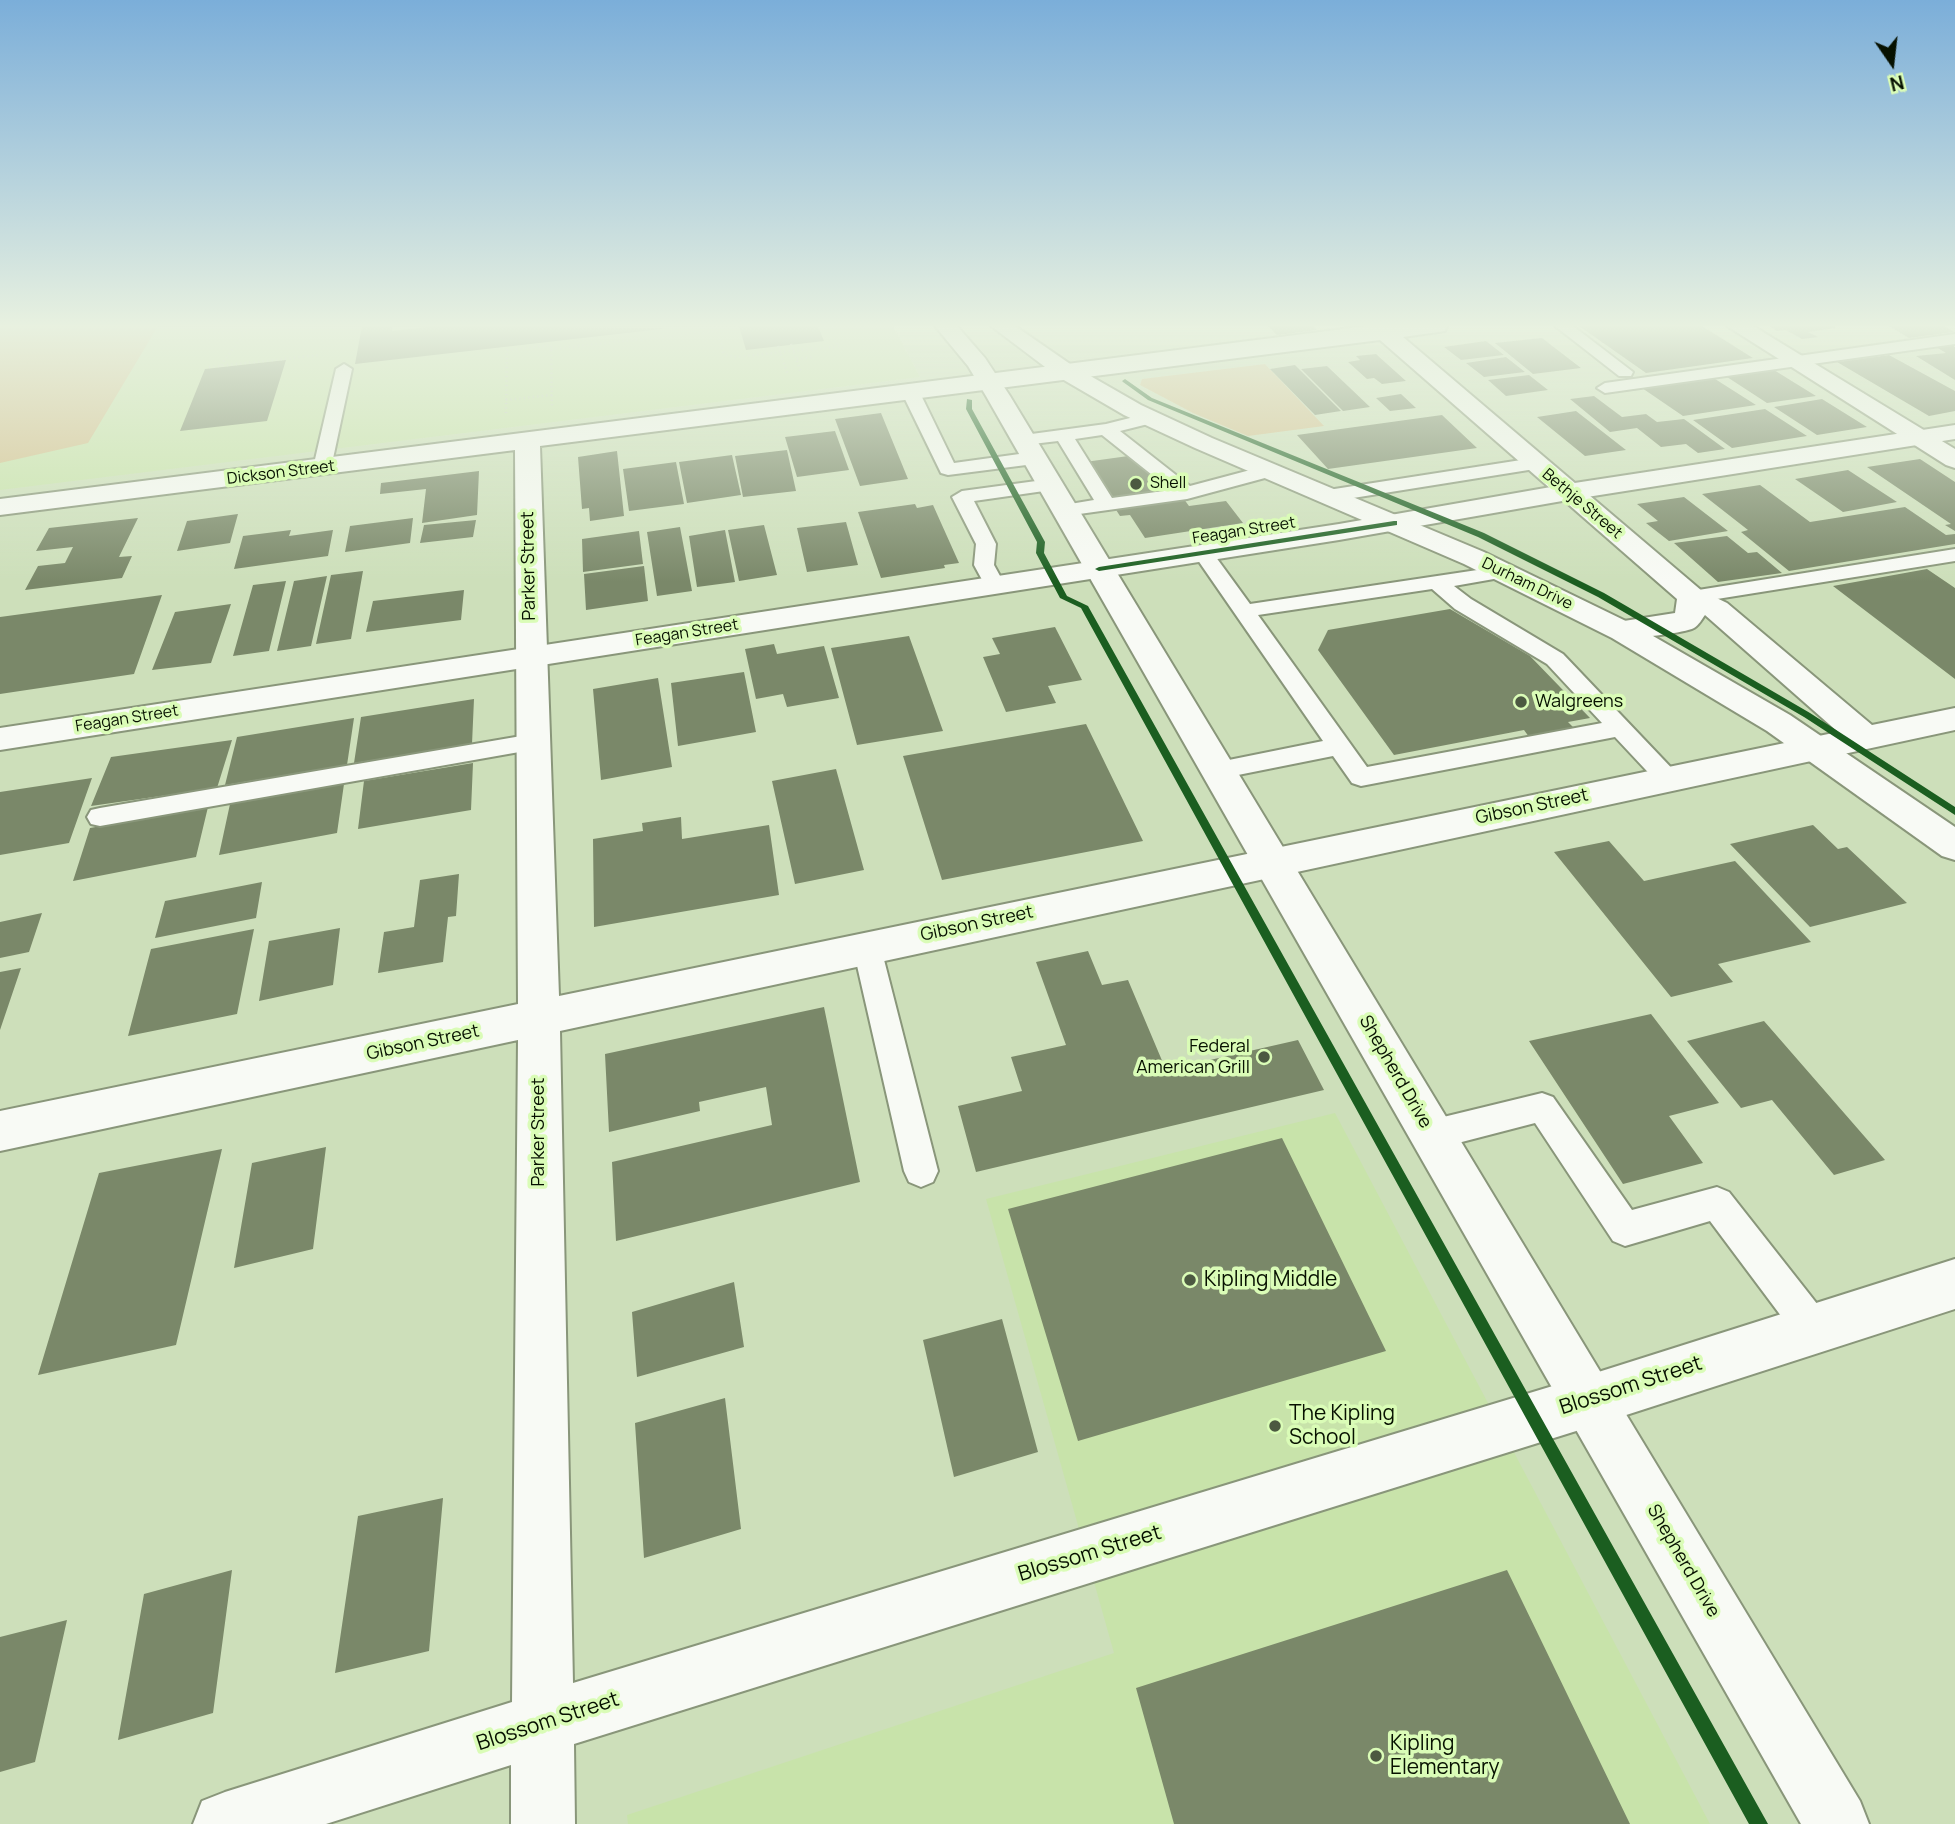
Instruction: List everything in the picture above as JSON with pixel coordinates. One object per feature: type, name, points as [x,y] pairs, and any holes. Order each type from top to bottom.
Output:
[{"type":"street","name":"Dickson Street","points":[[4,513],[322,468],[528,426],[701,411]]},
{"type":"street","name":"Shepherd Drive","points":[[1006,411],[1837,1824]]},
{"type":"street","name":"Durham Drive","points":[[1138,411],[1504,572],[1622,630],[1817,748],[1955,846]]},
{"type":"street","name":"Bethje Street","points":[[1474,411],[1692,597],[1716,609],[1866,737]]},
{"type":"street","points":[[1875,411],[1955,460]]},
{"type":"street","name":"Parker Street","points":[[528,426],[539,1019],[543,1824]]},
{"type":"street","name":"Feagan Street","points":[[0,739],[1203,553],[1568,492],[1955,432]]},
{"type":"street","points":[[1622,630],[1684,621],[1690,615],[1692,597]]},
{"type":"street","name":"Gibson Street","points":[[0,1131],[1955,719]]},
{"type":"street","name":"Blossom Street","points":[[225,1824],[783,1648],[1589,1401],[1955,1284]]},
{"type":"lane","points":[[322,468],[335,411]]},
{"type":"lane","points":[[920,411],[948,469],[1029,449],[1064,435],[1106,429],[1150,418]]},
{"type":"lane","points":[[1106,429],[1187,493]]},
{"type":"lane","points":[[1064,435],[1106,504]]},
{"type":"lane","points":[[1328,496],[1534,464]]},
{"type":"lane","points":[[1065,510],[1187,493],[1269,471]]},
{"type":"lane","points":[[994,585],[984,565],[986,544],[962,497],[1051,485]]},
{"type":"lane","points":[[1203,553],[1361,776],[1620,728]]},
{"type":"lane","points":[[1692,597],[1955,555]]},
{"type":"lane","points":[[1244,611],[1504,572]]},
{"type":"lane","points":[[1436,582],[1463,604],[1555,659],[1668,778]]},
{"type":"lane","points":[[100,817],[533,742]]},
{"type":"lane","points":[[1217,770],[1340,746]]},
{"type":"lane","points":[[867,948],[921,1171]]},
{"type":"lane","points":[[1432,1135],[1542,1107],[1625,1229],[1717,1203],[1812,1328]]},
{"type":"path","points":[[515,411],[528,426],[539,411]]},
{"type":"shaded area","points":[[0,411],[642,411],[0,490]]},
{"type":"shaded area","points":[[0,411],[107,411],[88,443],[0,463]]},
{"type":"shaded area","points":[[1189,411],[1310,411],[1324,426],[1248,436]]},
{"type":"shaded area","name":"The Kipling School","points":[[1335,1113],[1710,1824],[628,1824],[627,1815],[1114,1653],[986,1199]]},
{"type":"building","points":[[188,411],[270,411],[267,421],[180,431]]},
{"type":"building","points":[[1311,411],[1340,411],[1315,415]]},
{"type":"building","points":[[1576,411],[1626,450],[1585,456],[1537,417]]},
{"type":"building","points":[[1585,411],[1614,411],[1622,417],[1646,414],[1657,422],[1684,419],[1725,449],[1698,453],[1686,444],[1661,447],[1637,428],[1610,432]]},
{"type":"building","points":[[1676,411],[1715,411],[1683,416]]},
{"type":"building","points":[[1768,411],[1807,436],[1732,448],[1693,420]]},
{"type":"building","points":[[1780,411],[1841,411],[1867,427],[1817,435]]},
{"type":"building","points":[[1921,411],[1954,411],[1929,416]]},
{"type":"building","points":[[881,413],[908,479],[860,486],[835,419]]},
{"type":"building","points":[[1442,415],[1477,448],[1328,469],[1297,435]]},
{"type":"building","points":[[835,431],[849,470],[797,477],[785,437]]},
{"type":"building","points":[[787,450],[796,491],[743,497],[735,456]]},
{"type":"building","points":[[617,451],[624,516],[590,521],[589,508],[582,509],[578,457]]},
{"type":"building","name":"Shell","points":[[1150,453],[1189,506],[1226,501],[1243,523],[1145,538],[1130,515],[1120,516],[1085,462]]},
{"type":"building","points":[[732,455],[741,495],[687,503],[679,462]]},
{"type":"building","points":[[1920,459],[1955,482],[1955,531],[1945,525],[1951,524],[1867,467]]},
{"type":"building","points":[[676,462],[684,504],[629,511],[623,469]]},
{"type":"building","points":[[1848,470],[1897,502],[1843,512],[1795,479]]},
{"type":"building","points":[[479,471],[477,515],[422,523],[426,489],[380,494],[381,483]]},
{"type":"building","points":[[1760,485],[1810,522],[1905,507],[1946,535],[1955,534],[1955,544],[1789,571],[1741,532],[1748,530],[1702,494]]},
{"type":"building","points":[[1684,497],[1728,531],[1669,541],[1646,523],[1658,521],[1637,504]]},
{"type":"building","points":[[915,504],[917,508],[933,505],[959,563],[944,565],[945,568],[881,578],[858,512]]},
{"type":"building","points":[[238,514],[230,543],[177,551],[187,521]]},
{"type":"building","points":[[138,518],[119,557],[132,556],[122,578],[25,590],[38,566],[65,563],[73,547],[36,551],[49,528]]},
{"type":"building","points":[[413,518],[410,543],[345,552],[350,526]]},
{"type":"building","points":[[476,520],[473,537],[420,543],[424,525]]},
{"type":"building","points":[[846,522],[858,565],[807,572],[797,528]]},
{"type":"building","points":[[764,525],[777,575],[739,581],[728,530]]},
{"type":"building","points":[[680,527],[692,591],[657,596],[647,532]]},
{"type":"building","points":[[291,530],[289,536],[333,530],[328,556],[234,569],[243,536]]},
{"type":"building","points":[[725,530],[735,582],[697,587],[689,536]]},
{"type":"building","points":[[639,531],[643,564],[583,572],[582,539]]},
{"type":"building","points":[[1727,536],[1748,553],[1757,552],[1782,573],[1718,582],[1674,543]]},
{"type":"building","points":[[644,566],[648,601],[586,610],[584,574]]},
{"type":"building","points":[[1927,569],[1955,588],[1955,679],[1833,586]]},
{"type":"building","points":[[363,571],[351,639],[316,644],[331,575]]},
{"type":"building","points":[[327,576],[311,646],[277,651],[294,581]]},
{"type":"building","points":[[286,581],[269,651],[233,656],[253,585]]},
{"type":"building","points":[[464,590],[461,620],[366,632],[373,601]]},
{"type":"building","points":[[162,595],[134,674],[0,694],[0,617]]},
{"type":"building","points":[[231,604],[211,663],[152,670],[175,612]]},
{"type":"building","name":"Walgreens","points":[[1450,609],[1530,656],[1590,718],[1568,722],[1578,732],[1532,741],[1524,730],[1394,755],[1318,650],[1328,630]]},
{"type":"building","points":[[1055,627],[1082,680],[1048,686],[1056,703],[1006,712],[983,657],[1000,654],[992,638]]},
{"type":"building","points":[[909,636],[943,731],[857,745],[831,648]]},
{"type":"building","points":[[774,644],[777,654],[824,646],[839,698],[787,707],[783,694],[756,699],[745,649]]},
{"type":"building","points":[[744,672],[756,732],[678,746],[671,683]]},
{"type":"building","points":[[658,678],[672,767],[601,780],[593,689]]},
{"type":"building","points":[[474,699],[472,744],[354,763],[361,717]]},
{"type":"building","points":[[354,718],[347,765],[225,785],[237,737]]},
{"type":"building","points":[[1086,724],[1143,841],[942,880],[903,756]]},
{"type":"building","points":[[232,740],[217,788],[91,806],[111,757]]},
{"type":"building","points":[[473,763],[471,810],[358,829],[364,781]]},
{"type":"building","points":[[836,769],[864,870],[795,884],[772,781]]},
{"type":"building","points":[[92,778],[69,843],[0,855],[0,792]]},
{"type":"building","points":[[344,784],[337,833],[219,855],[230,804]]},
{"type":"building","points":[[208,807],[196,857],[73,881],[90,828]]},
{"type":"building","points":[[681,817],[682,839],[769,825],[779,895],[594,927],[593,839],[643,831],[642,823]]},
{"type":"building","points":[[1813,825],[1838,849],[1847,847],[1907,903],[1810,927],[1730,844]]},
{"type":"building","points":[[1609,841],[1644,881],[1735,861],[1811,942],[1718,964],[1733,982],[1671,997],[1554,852]]},
{"type":"building","points":[[459,874],[456,916],[448,917],[443,962],[378,973],[384,932],[414,927],[420,880]]},
{"type":"building","points":[[262,882],[256,918],[155,938],[165,901]]},
{"type":"building","points":[[42,913],[29,952],[0,958],[0,922]]},
{"type":"building","points":[[340,928],[333,985],[259,1001],[269,941]]},
{"type":"building","points":[[254,929],[237,1014],[128,1036],[151,949]]},
{"type":"building","points":[[1088,951],[1102,985],[1128,980],[1166,1070],[1298,1040],[1324,1090],[976,1172],[958,1106],[1022,1091],[1011,1057],[1066,1045],[1036,962]]},
{"type":"building","points":[[21,968],[0,1030],[0,972]]},
{"type":"building","points":[[824,1007],[860,1182],[616,1241],[612,1162],[772,1125],[766,1087],[699,1102],[700,1111],[609,1132],[605,1054]]},
{"type":"building","points":[[1651,1014],[1719,1103],[1669,1116],[1703,1163],[1623,1184],[1529,1041]]},
{"type":"building","points":[[1764,1021],[1885,1160],[1834,1175],[1772,1100],[1741,1108],[1687,1041]]},
{"type":"building","name":"Kipling Middle","points":[[1282,1138],[1386,1351],[1078,1441],[1008,1209]]},
{"type":"building","points":[[326,1147],[313,1249],[234,1268],[252,1163]]},
{"type":"building","points":[[222,1149],[176,1345],[38,1375],[99,1173]]},
{"type":"building","points":[[734,1282],[744,1347],[637,1377],[632,1312]]},
{"type":"building","points":[[1002,1319],[1038,1452],[954,1477],[923,1340]]},
{"type":"building","points":[[725,1398],[741,1529],[644,1558],[635,1423]]},
{"type":"building","points":[[443,1498],[429,1651],[335,1673],[358,1516]]},
{"type":"building","points":[[232,1570],[213,1713],[118,1740],[144,1594]]},
{"type":"building","name":"Kipling Elementary","points":[[1507,1570],[1630,1824],[1174,1824],[1136,1688]]},
{"type":"building","points":[[67,1620],[35,1762],[0,1772],[0,1637]]},
{"type":"cycle path","points":[[970,411],[1041,542],[1040,553],[1064,598],[1084,606],[1759,1824]]},
{"type":"cycle path","points":[[1179,411],[1481,535],[1601,595],[1807,715],[1955,812]]},
{"type":"cycle path","points":[[1099,569],[1394,523]]},
{"type":"place","name":"Shell","points":[[1136,484]]},
{"type":"place","name":"Walgreens","points":[[1521,702]]},
{"type":"place","name":"Federal American Grill","points":[[1264,1057]]},
{"type":"place","name":"Kipling Middle","points":[[1190,1280]]},
{"type":"place","name":"The Kipling School","points":[[1275,1426]]},
{"type":"place","name":"Kipling Elementary","points":[[1376,1756]]}]
